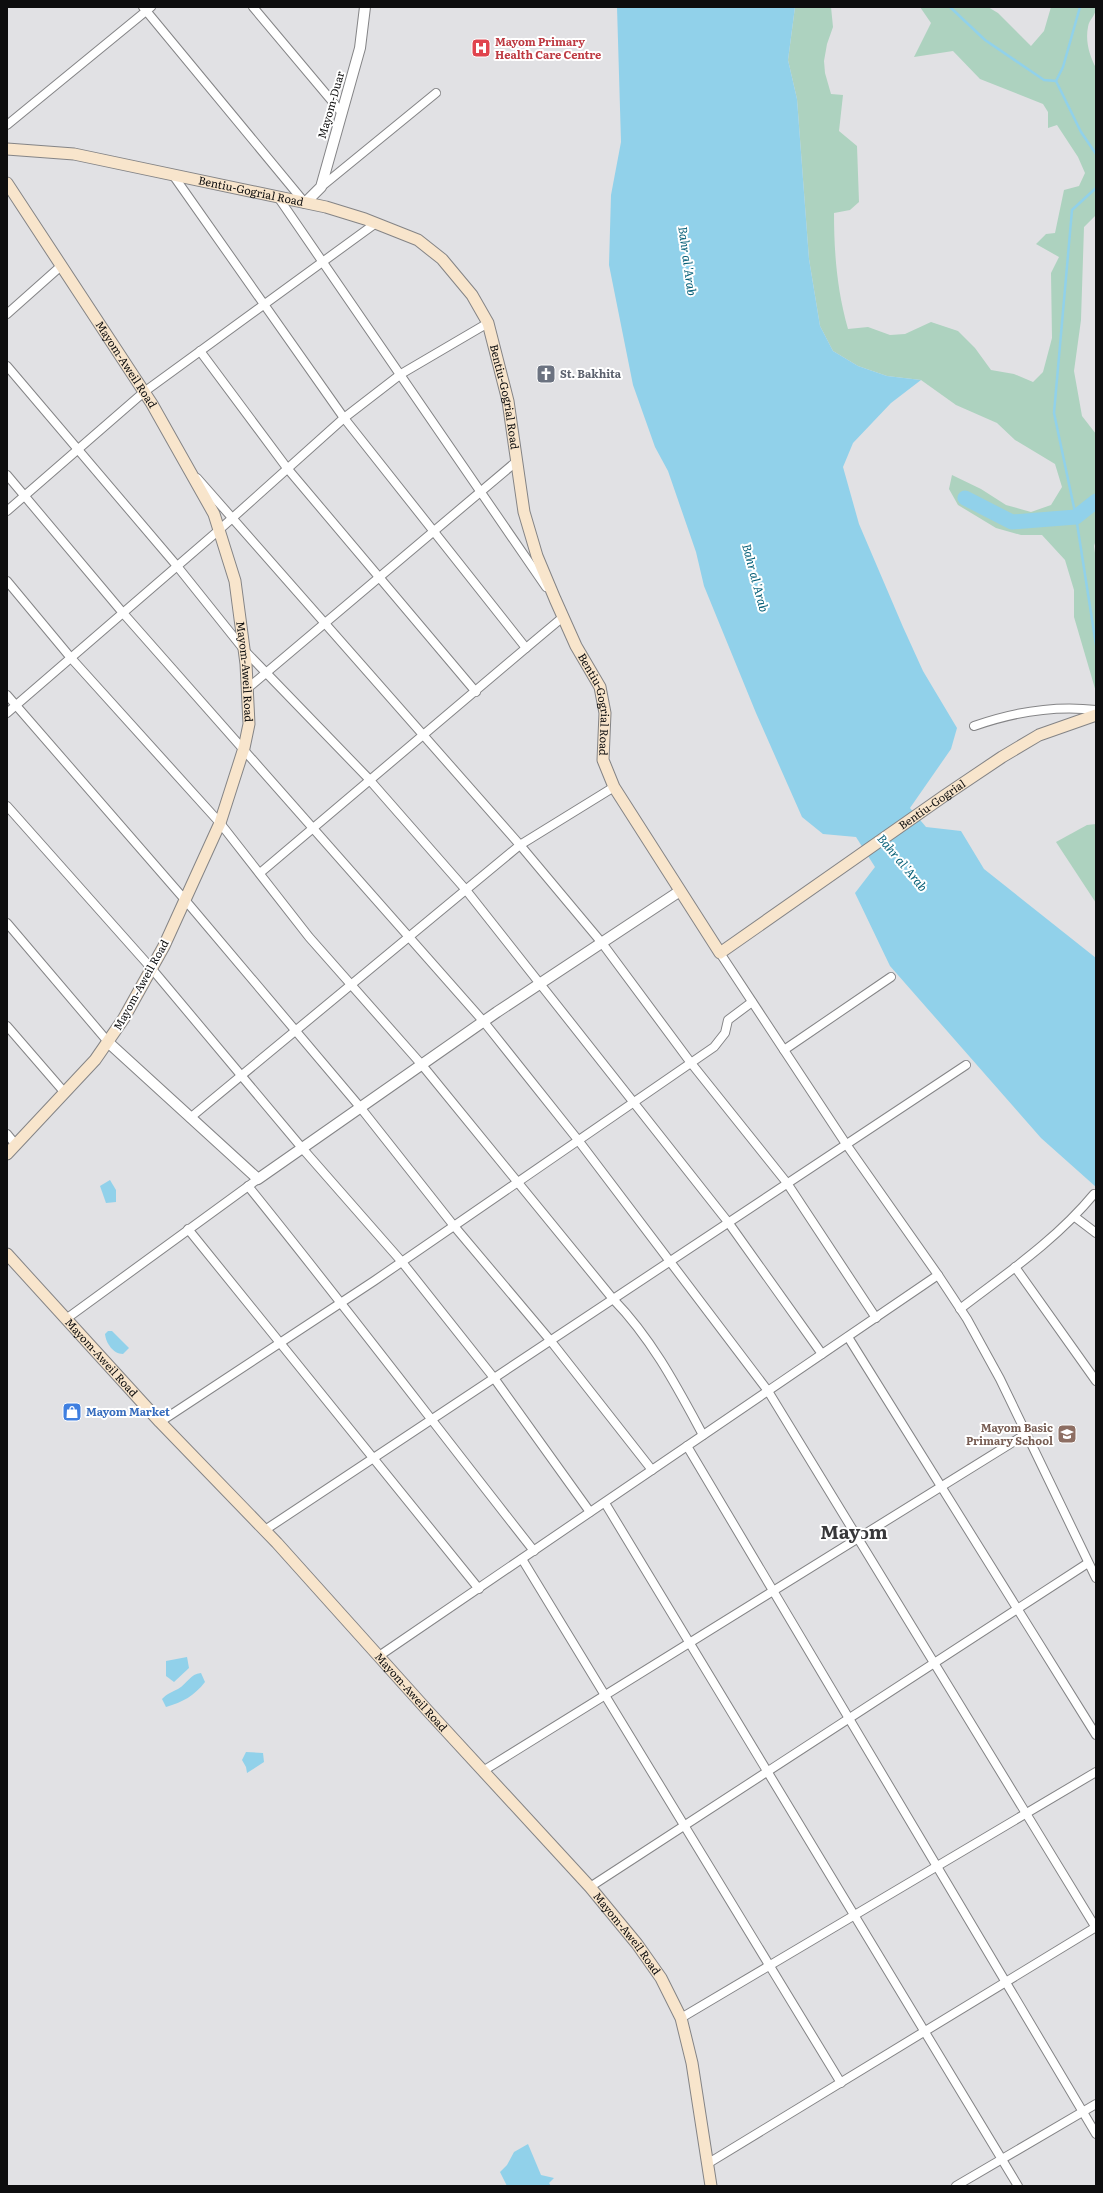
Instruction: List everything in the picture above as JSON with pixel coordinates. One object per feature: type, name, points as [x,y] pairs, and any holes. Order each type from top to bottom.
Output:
[{"type":"main road","name":"Bentiu-Gogrial Road","points":[[7,149],[74,154],[305,203],[376,223],[418,240],[442,258],[472,295],[488,323],[508,401],[524,512],[537,556],[576,646],[600,687],[605,713],[603,760],[614,787],[720,953]]},
{"type":"main road","name":"Mayom-Aweil Road","points":[[7,183],[144,392],[208,501],[235,581],[245,651],[249,724],[244,748],[220,822],[186,900],[152,969],[109,1043],[7,1154]]},
{"type":"main road","name":"Bentiu-Gogrial","points":[[720,953],[998,760],[1039,735],[1096,715]]},
{"type":"main road","name":"Mayom-Aweil Road","points":[[7,1254],[160,1422],[265,1530],[590,1887],[636,1944],[661,1978],[681,2018],[692,2063],[711,2186]]},
{"type":"street","points":[[253,7],[342,113]]},
{"type":"street","points":[[7,125],[146,8],[305,203]]},
{"type":"street","name":"Mayom-Duar","points":[[305,203],[321,187],[360,48],[363,9]]},
{"type":"street","points":[[321,187],[436,93]]},
{"type":"street","points":[[173,175],[344,418],[526,648]]},
{"type":"street","points":[[278,197],[555,599]]},
{"type":"street","points":[[7,511],[144,392],[376,223]]},
{"type":"street","points":[[7,314],[61,266]]},
{"type":"street","points":[[7,713],[233,518],[344,418],[401,374],[488,323]]},
{"type":"street","points":[[200,351],[287,468],[476,692]]},
{"type":"street","points":[[7,366],[177,566],[245,651],[370,780],[466,890],[728,1222],[822,1354]]},
{"type":"street","points":[[248,688],[517,461]]},
{"type":"street","points":[[188,467],[520,845],[602,943],[690,1063],[787,1183],[876,1318]]},
{"type":"street","points":[[7,475],[123,613],[314,827],[484,1022],[578,1140],[768,1391],[1096,1928],[707,2164]]},
{"type":"street","points":[[7,581],[71,658],[220,822],[309,938],[422,1065],[613,1299],[628,1315],[653,1348],[672,1377],[703,1435]]},
{"type":"street","points":[[260,873],[563,617]]},
{"type":"street","points":[[7,695],[186,900],[360,1107],[454,1226],[550,1340],[652,1470]]},
{"type":"street","points":[[974,726],[1017,714],[1044,709],[1072,707],[1096,710]]},
{"type":"street","points":[[190,1118],[520,845],[614,787]]},
{"type":"street","points":[[7,806],[152,969],[302,1148],[402,1262],[494,1378],[590,1512]]},
{"type":"street","points":[[66,1319],[258,1178],[360,1107],[540,984],[680,892]]},
{"type":"street","points":[[7,923],[109,1043],[258,1178]]},
{"type":"street","points":[[720,953],[846,1144],[938,1275],[960,1309],[1000,1379],[1088,1564],[1096,1577]]},
{"type":"street","points":[[784,1050],[891,977]]},
{"type":"street","points":[[160,1422],[402,1262],[714,1047],[725,1033],[728,1020],[752,1002]]},
{"type":"street","points":[[7,1026],[64,1093]]},
{"type":"street","points":[[265,1530],[966,1065]]},
{"type":"street","points":[[7,1134],[16,1145]]},
{"type":"street","points":[[248,1186],[342,1302],[431,1420],[534,1551]]},
{"type":"street","points":[[960,1309],[1051,1239],[1074,1217],[1094,1194]]},
{"type":"street","points":[[1074,1217],[1096,1234]]},
{"type":"street","points":[[188,1230],[479,1588]]},
{"type":"street","points":[[1015,1267],[1096,1380]]},
{"type":"street","points":[[379,1656],[938,1275]]},
{"type":"street","points":[[848,1336],[1096,1735]]},
{"type":"street","points":[[483,1771],[774,1592],[1026,1434]]},
{"type":"street","points":[[687,1446],[1096,2134]]},
{"type":"street","points":[[605,1502],[1018,2186]]},
{"type":"street","points":[[522,1559],[841,2082]]},
{"type":"street","points":[[590,1887],[1088,1564]]},
{"type":"street","points":[[681,2018],[1096,1772]]},
{"type":"street","points":[[956,2186],[1096,2104]]},
{"type":"green space","points":[[795,7],[831,7],[833,27],[827,44],[824,61],[825,73],[831,94],[843,95],[839,131],[857,146],[859,202],[850,210],[834,213],[837,271],[841,300],[848,329],[868,327],[890,335],[905,334],[931,322],[958,331],[975,348],[991,370],[1014,374],[1033,382],[1043,372],[1052,338],[1051,273],[1059,257],[1036,244],[1046,234],[1055,233],[1064,190],[1079,186],[1085,173],[1078,157],[1057,125],[1048,128],[1048,112],[1043,104],[980,79],[953,51],[914,57],[931,23],[920,7],[988,7],[998,13],[1031,46],[1044,31],[1051,7],[1096,7],[1095,13],[1089,24],[1087,38],[1090,54],[1096,68],[1096,215],[1084,227],[1081,320],[1074,371],[1082,416],[1096,434],[1096,540],[1094,546],[1096,560],[1096,692],[1074,617],[1074,590],[1065,560],[1042,535],[1021,535],[996,528],[958,505],[949,489],[952,475],[981,489],[1006,505],[1031,512],[1051,505],[1062,487],[1055,464],[1015,440],[997,423],[956,405],[921,380],[887,376],[858,366],[833,351],[820,326],[809,259],[797,99],[788,60]]},
{"type":"green space","points":[[1096,824],[1096,903],[1056,842],[1087,825]]},
{"type":"water","name":"Bahr al 'Arab","points":[[617,7],[795,7],[788,60],[797,99],[809,259],[820,326],[833,351],[858,366],[887,376],[921,380],[891,403],[853,443],[843,467],[859,524],[903,627],[923,671],[957,728],[951,749],[910,808],[926,827],[961,831],[984,869],[1096,958],[1096,1187],[1041,1138],[890,966],[855,893],[875,867],[856,837],[823,834],[802,817],[756,713],[704,586],[696,552],[668,471],[655,447],[633,385],[609,265],[611,195],[621,142]]},
{"type":"water","points":[[110,1180],[116,1190],[116,1202],[106,1203],[100,1186]]},
{"type":"water","points":[[108,1331],[112,1331],[129,1348],[123,1354],[119,1354],[113,1350],[108,1344],[105,1334]]},
{"type":"water","points":[[187,1657],[189,1668],[174,1682],[166,1676],[166,1661]]},
{"type":"water","points":[[201,1673],[205,1682],[197,1691],[183,1701],[166,1707],[162,1699],[181,1687],[194,1675]]},
{"type":"water","points":[[246,1752],[263,1753],[264,1762],[247,1773],[246,1767],[242,1760]]},
{"type":"water","points":[[528,2144],[541,2175],[554,2178],[549,2183],[551,2186],[507,2186],[500,2172],[507,2165],[514,2152]]},
{"type":"waterway","points":[[950,7],[985,40],[1044,80],[1056,81]]},
{"type":"waterway","points":[[1080,7],[1063,67],[1056,81],[1081,132],[1096,154]]},
{"type":"waterway","points":[[1096,188],[1072,210],[1054,413],[1076,517],[1096,645]]},
{"type":"waterway","points":[[965,498],[1012,522],[1076,517],[1096,501]]},
{"type":"place","name":"Mayom Primary Health Care Centre","points":[[481,48]]},
{"type":"place","name":"St. Bakhita","points":[[546,374]]},
{"type":"place","name":"Mayom Market","points":[[72,1412]]},
{"type":"place","name":"Mayom Basic Primary School","points":[[1067,1434]]},
{"type":"district","name":"Mayɔm","points":[[854,1532]]}]
